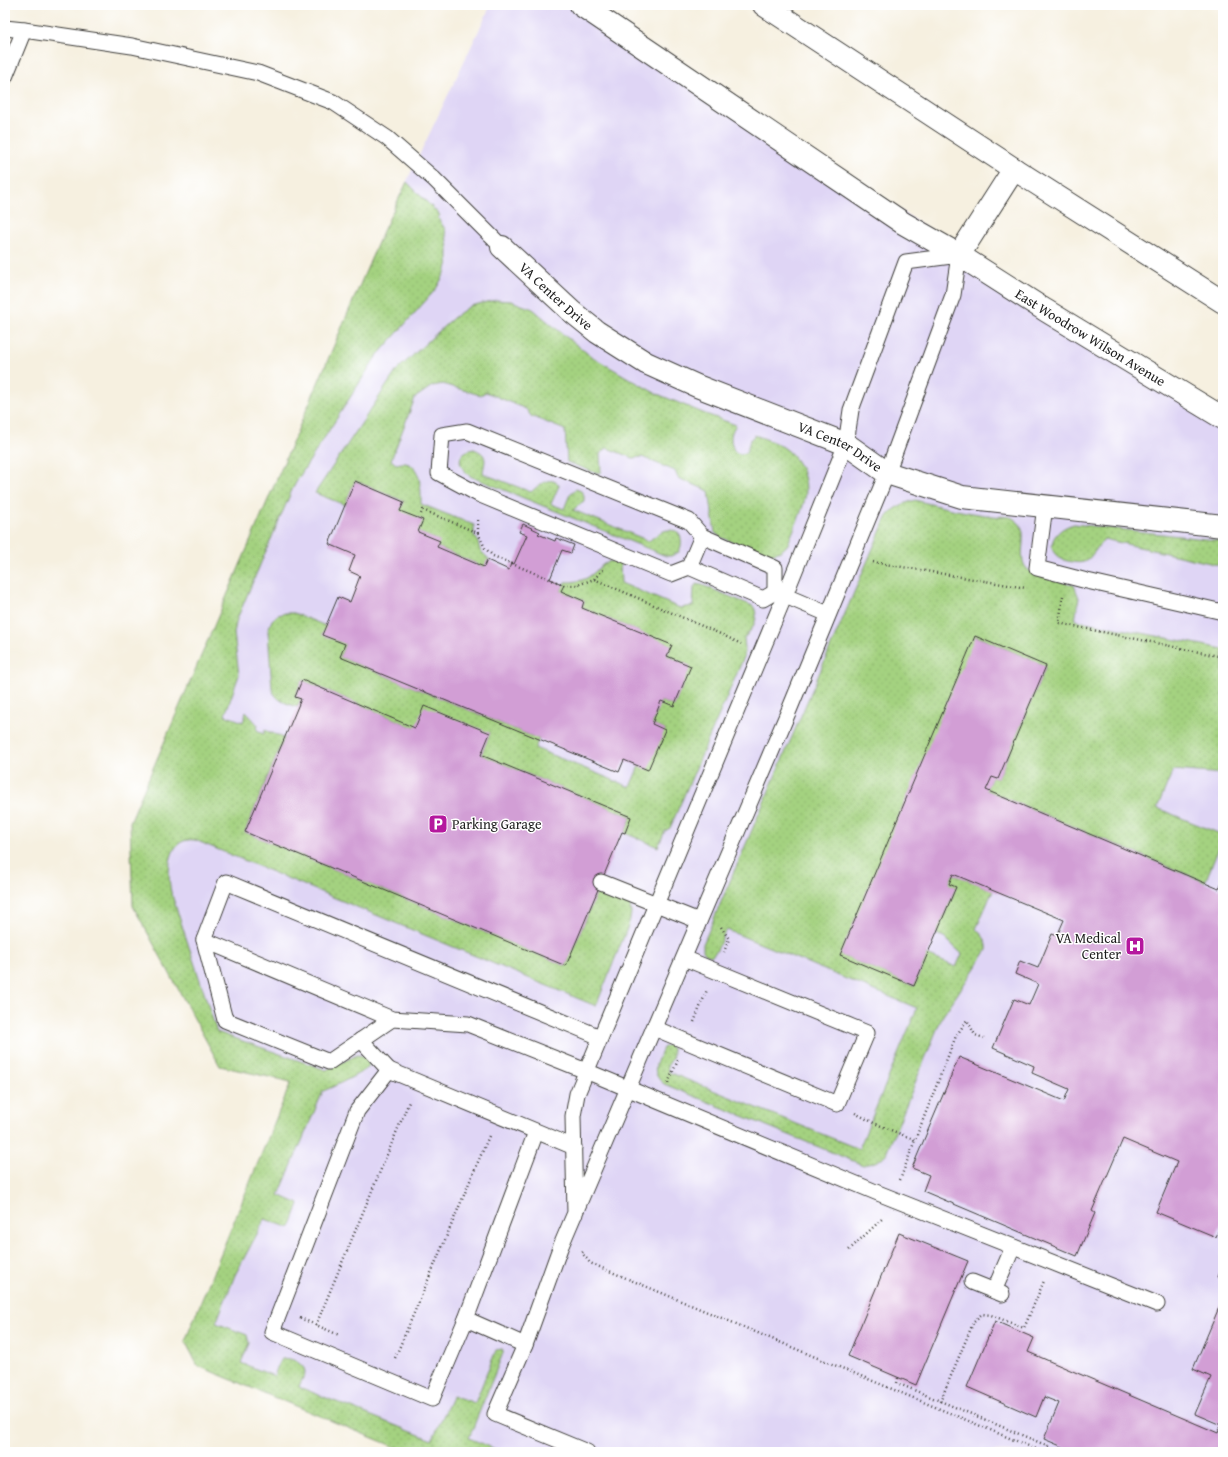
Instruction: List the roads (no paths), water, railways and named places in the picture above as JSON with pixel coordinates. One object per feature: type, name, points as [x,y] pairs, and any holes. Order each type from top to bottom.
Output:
[{"type":"main road","name":"East Woodrow Wilson Avenue","points":[[581,5],[902,223],[959,255],[1045,310],[1223,418]]},
{"type":"main road","points":[[764,5],[1014,169],[1223,302]]},
{"type":"main road","points":[[959,255],[1014,169]]},
{"type":"main road","name":"VA Center Drive","points":[[502,247],[571,311],[597,332],[646,363],[697,386],[846,444],[887,473],[962,497],[1223,526]]},
{"type":"lane","points":[[5,28],[132,46],[258,73],[334,102],[387,138],[434,179],[502,247]]},
{"type":"lane","points":[[5,77],[24,30]]},
{"type":"lane","points":[[575,1214],[573,1116],[576,1094],[656,904],[780,594],[846,444],[851,410],[906,262],[959,255],[953,295],[887,473],[684,958],[575,1214],[560,1248],[525,1344],[495,1414],[587,1452]]},
{"type":"lane","points":[[702,536],[689,567],[672,574],[478,494],[439,473],[442,435],[467,431],[689,521],[702,536],[775,568],[780,594]]},
{"type":"lane","points":[[1045,506],[1037,568],[1223,612]]},
{"type":"lane","points":[[689,567],[763,599],[780,594],[828,614]]},
{"type":"lane","points":[[392,1019],[329,1062],[225,1020],[204,940],[226,882],[600,1037]]},
{"type":"lane","points":[[601,882],[699,921]]},
{"type":"lane","points":[[204,940],[392,1019],[468,1024],[586,1071],[892,1199],[1157,1304]]},
{"type":"lane","points":[[654,1028],[837,1104],[867,1033],[684,958]]},
{"type":"lane","points":[[361,1040],[389,1070],[574,1147]]},
{"type":"lane","points":[[389,1070],[357,1111],[272,1332],[432,1399],[466,1318],[536,1132]]},
{"type":"lane","points":[[972,1282],[998,1293],[1013,1247]]},
{"type":"lane","points":[[466,1318],[525,1344]]},
{"type":"place","name":"Parking Garage","points":[[438,824]]},
{"type":"place","name":"VA Medical Center","points":[[1135,946]]}]
